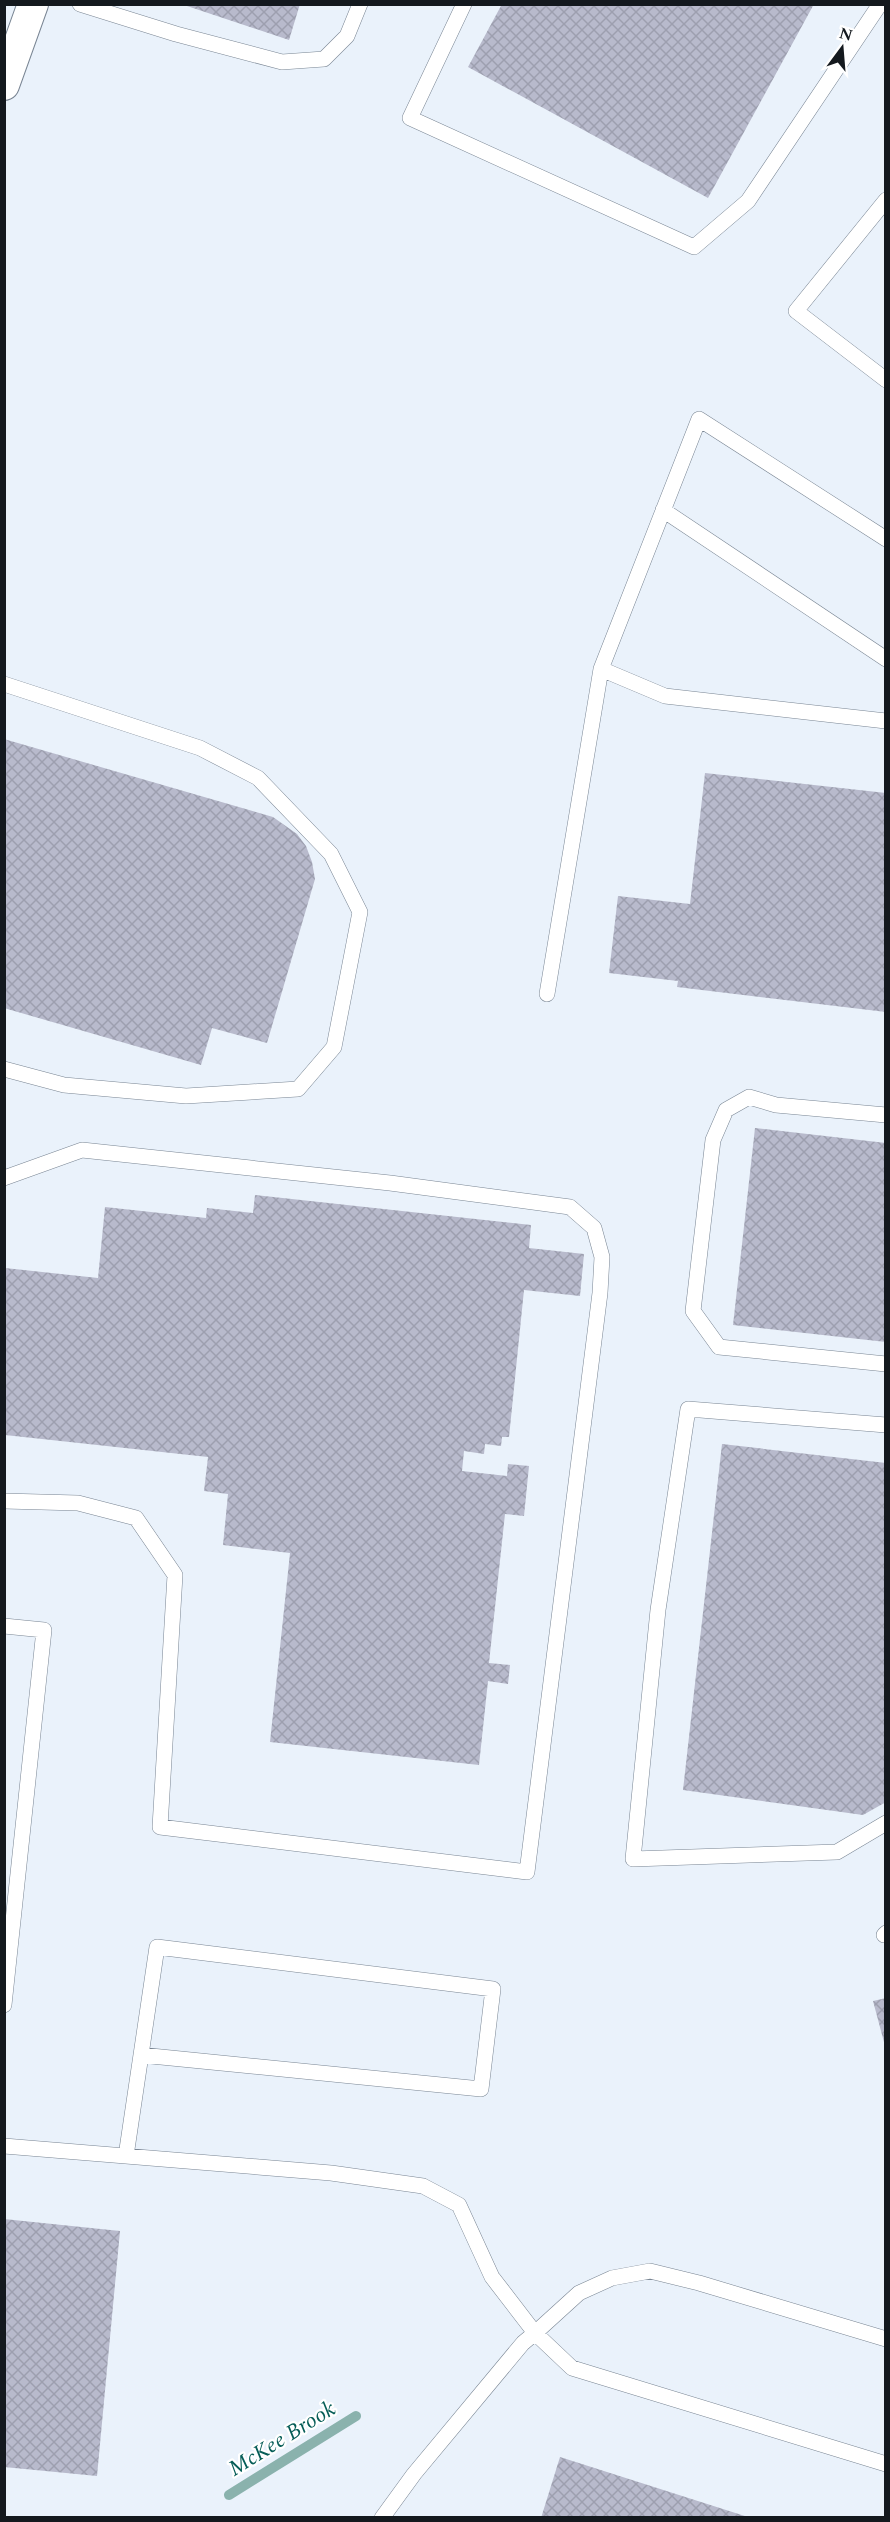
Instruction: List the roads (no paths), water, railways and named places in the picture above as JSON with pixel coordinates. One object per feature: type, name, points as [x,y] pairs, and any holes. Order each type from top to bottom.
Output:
[{"type":"street","points":[[4,85],[33,4]]},
{"type":"lane","points":[[80,4],[176,34],[282,62],[324,59],[347,36],[360,4]]},
{"type":"lane","points":[[464,4],[410,118],[694,247],[748,201],[880,4]]},
{"type":"lane","points":[[885,200],[796,311],[885,380]]},
{"type":"lane","points":[[547,994],[601,669],[699,418],[885,539]]},
{"type":"lane","points":[[663,510],[885,659]]},
{"type":"lane","points":[[601,669],[665,696],[885,721]]},
{"type":"lane","points":[[4,684],[200,748],[258,778],[331,854],[360,912],[334,1047],[298,1089],[186,1096],[64,1085],[4,1069]]},
{"type":"lane","points":[[885,1115],[776,1105],[749,1096],[726,1110],[713,1140],[693,1311],[719,1347],[885,1364]]},
{"type":"lane","points":[[4,1178],[82,1150],[390,1183],[570,1207],[594,1228],[602,1257],[600,1293],[527,1872],[160,1827],[175,1575],[136,1518],[78,1503],[4,1501]]},
{"type":"lane","points":[[885,1425],[688,1409],[658,1610],[633,1858],[837,1852],[885,1823]]},
{"type":"lane","points":[[4,1626],[44,1630],[4,2006]]},
{"type":"lane","points":[[126,2157],[141,2055],[157,1947],[493,1989],[481,2089],[141,2055]]},
{"type":"lane","points":[[4,2146],[331,2173],[423,2186],[459,2205],[492,2277],[536,2332],[572,2368],[885,2464]]},
{"type":"lane","points":[[382,2517],[414,2474],[523,2343],[579,2293],[612,2278],[650,2271],[699,2283],[885,2339]]},
{"type":"waterway","name":"McKee Brook","points":[[229,2495],[356,2416]]}]
